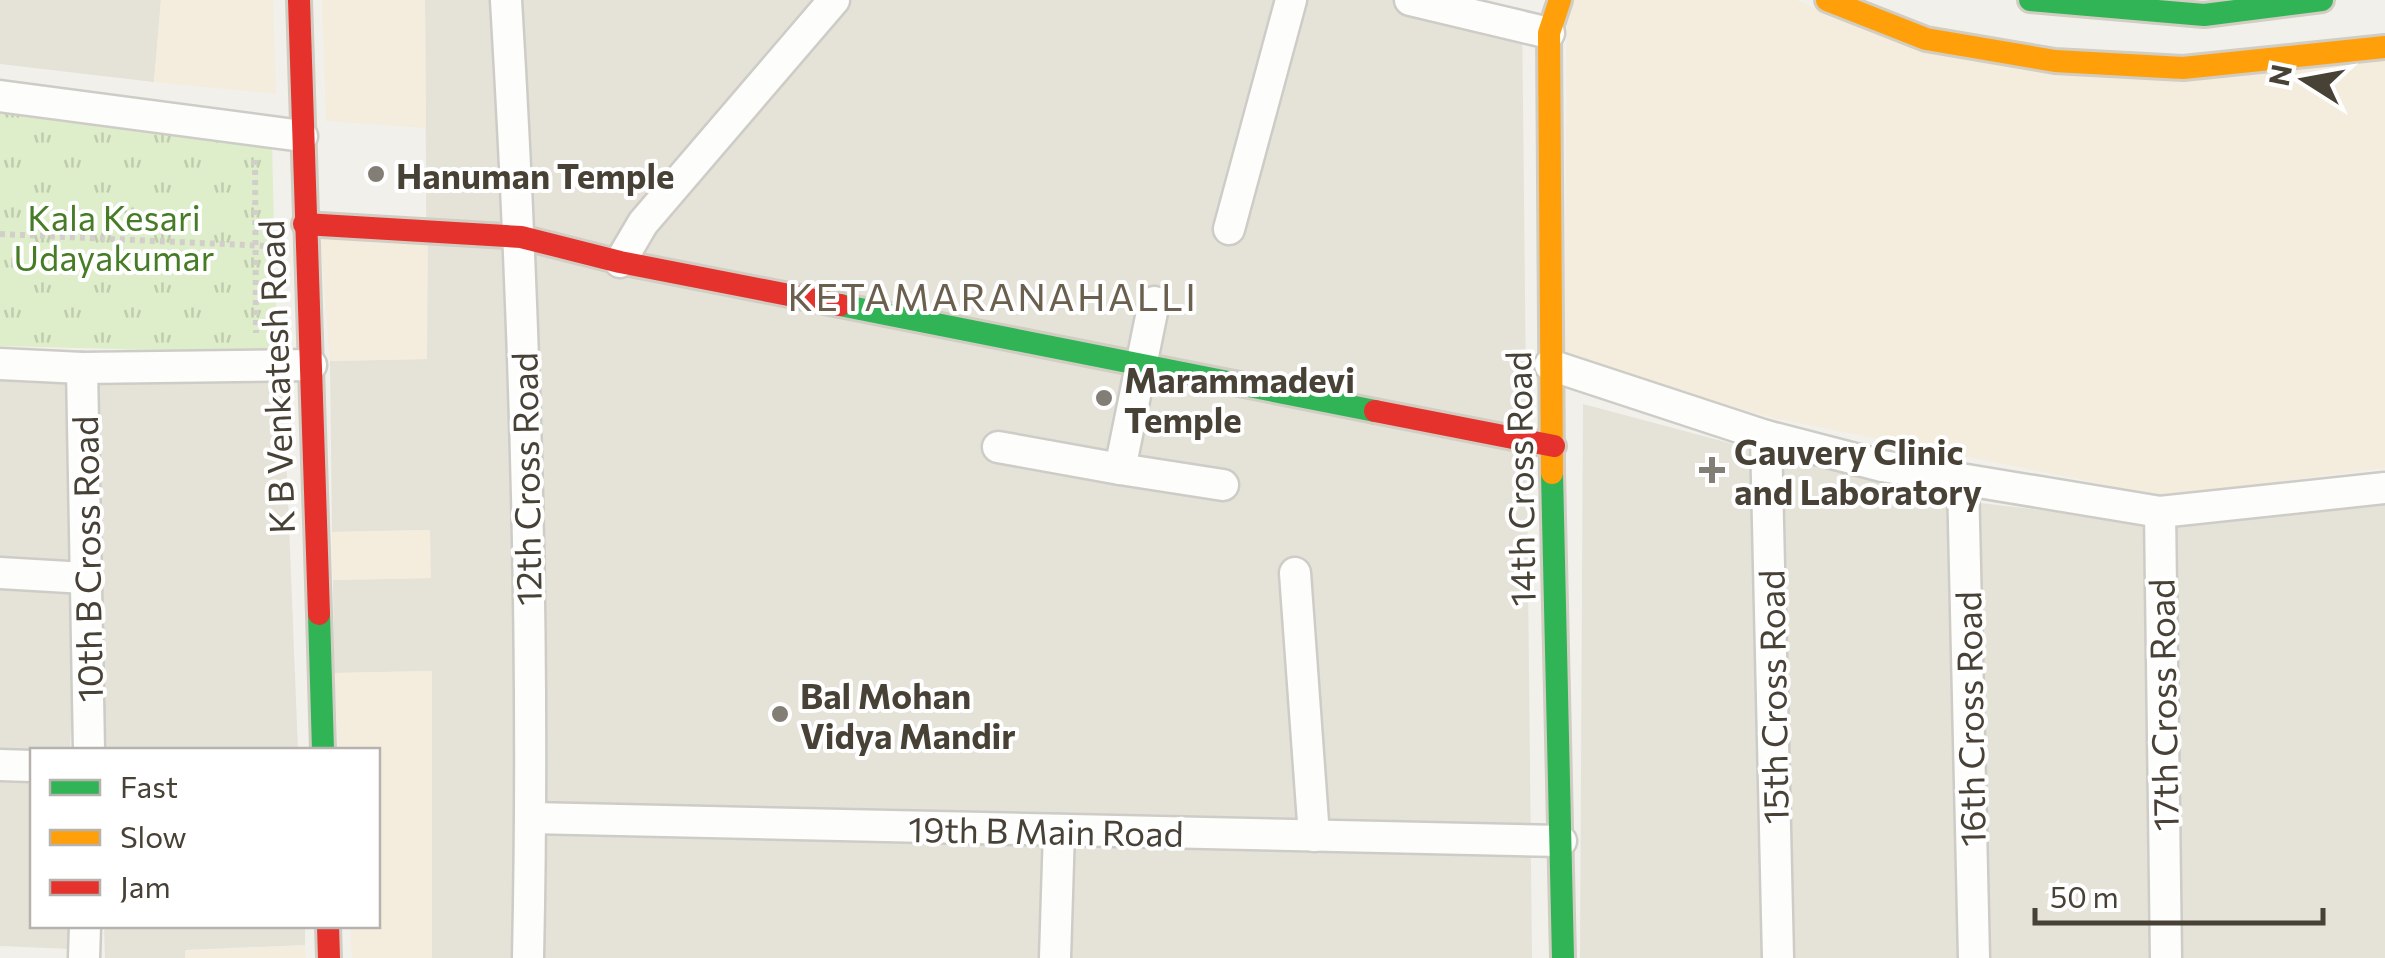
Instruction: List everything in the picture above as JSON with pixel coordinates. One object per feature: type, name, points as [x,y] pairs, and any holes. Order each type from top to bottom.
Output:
[{"type":"street","name":"K B Venkatesh Road","points":[[299,0],[323,748]]},
{"type":"street","name":"12th Cross Road","points":[[506,0],[520,236],[531,818],[528,958]]},
{"type":"street","points":[[620,262],[644,224],[834,0]]},
{"type":"street","points":[[1229,229],[1291,0]]},
{"type":"street","points":[[1410,0],[1549,33]]},
{"type":"street","name":"14th Cross Road","points":[[1560,0],[1549,33],[1550,364],[1563,958]]},
{"type":"street","points":[[1827,0],[1926,40],[2055,60],[2183,68],[2385,46]]},
{"type":"street","points":[[2030,0],[2204,15],[2322,0]]},
{"type":"street","points":[[0,96],[302,136]]},
{"type":"street","points":[[305,236],[520,236],[620,262],[1554,446]]},
{"type":"street","points":[[1120,469],[1154,302]]},
{"type":"street","points":[[0,364],[82,368],[312,365]]},
{"type":"street","points":[[1550,364],[1766,436],[1882,466],[2160,512],[2385,488]]},
{"type":"street","name":"10th B Cross Road","points":[[82,368],[89,748]]},
{"type":"street","name":"15th Cross Road","points":[[1766,436],[1778,958]]},
{"type":"street","points":[[998,448],[1223,485]]},
{"type":"street","name":"16th Cross Road","points":[[1963,480],[1974,958]]},
{"type":"street","name":"17th Cross Road","points":[[2160,512],[2166,958]]},
{"type":"street","points":[[0,573],[85,578]]},
{"type":"street","points":[[1294,573],[1314,836]]},
{"type":"street","points":[[0,765],[30,766]]},
{"type":"street","name":"19th B Main Road","points":[[531,818],[1561,842]]},
{"type":"street","points":[[1054,958],[1058,830]]},
{"type":"street","points":[[84,958],[85,928]]},
{"type":"street","points":[[328,928],[329,958]]},
{"type":"path","points":[[255,152],[256,343]]},
{"type":"path","points":[[0,234],[255,246],[305,236]]},
{"type":"shaded area","points":[[0,0],[161,0],[154,82],[0,64]]},
{"type":"shaded area","points":[[161,0],[273,0],[276,94],[154,82]]},
{"type":"shaded area","points":[[322,0],[425,0],[426,128],[326,121]]},
{"type":"shaded area","points":[[425,0],[1472,0],[1522,11],[1532,958],[432,958],[432,671],[334,673],[333,580],[430,578],[429,530],[332,532],[330,361],[427,359]]},
{"type":"shaded area","points":[[1567,0],[1796,0],[1922,53],[2385,61],[2385,468],[2162,496],[1774,418],[1565,358]]},
{"type":"shaded area","points":[[320,232],[428,236],[427,359],[330,361]]},
{"type":"shaded area","points":[[283,376],[298,748],[103,748],[99,377]]},
{"type":"shaded area","points":[[0,378],[67,382],[74,565],[0,561]]},
{"type":"shaded area","points":[[1583,404],[1801,462],[1980,503],[2164,524],[2385,503],[2385,958],[1580,958]]},
{"type":"shaded area","points":[[430,530],[431,578],[333,580],[332,532]]},
{"type":"shaded area","points":[[0,586],[77,589],[70,748],[30,748],[30,755],[0,754]]},
{"type":"shaded area","points":[[432,671],[432,958],[352,958],[350,928],[380,928],[380,748],[339,748],[334,673]]},
{"type":"shaded area","points":[[0,775],[30,777],[30,928],[73,928],[72,949],[0,946]]},
{"type":"shaded area","points":[[104,928],[305,928],[305,945],[186,950],[185,958],[105,958]]},
{"type":"shaded area","points":[[305,945],[306,958],[185,958],[185,951]]},
{"type":"green space","name":"Kala Kesari Udayakumar","points":[[0,108],[272,144],[277,353],[0,346]]},
{"type":"traffic: fast","points":[[2030,0],[2204,15],[2322,0]]},
{"type":"traffic: fast","points":[[840,305],[1375,411]]},
{"type":"traffic: fast","points":[[1552,473],[1563,958]]},
{"type":"traffic: fast","points":[[319,614],[323,748]]},
{"type":"traffic: slow","points":[[1552,473],[1549,33],[1560,0]]},
{"type":"traffic: slow","points":[[1827,0],[1926,39],[2055,61],[2183,68],[2385,47]]},
{"type":"traffic: jam","points":[[299,0],[319,614]]},
{"type":"traffic: jam","points":[[304,224],[521,237],[620,262],[840,305]]},
{"type":"traffic: jam","points":[[1375,411],[1554,446]]},
{"type":"traffic: jam","points":[[328,928],[329,958]]},
{"type":"place","name":"Hanuman Temple","points":[[376,174]]},
{"type":"place","name":"Marammadevi Temple","points":[[1104,398]]},
{"type":"place","name":"Cauvery Clinic and Laboratory","points":[[1712,470]]},
{"type":"place","name":"Bal Mohan Vidya Mandir","points":[[780,714]]},
{"type":"district","name":"KETAMARANAHALLI","points":[[993,295]]}]
